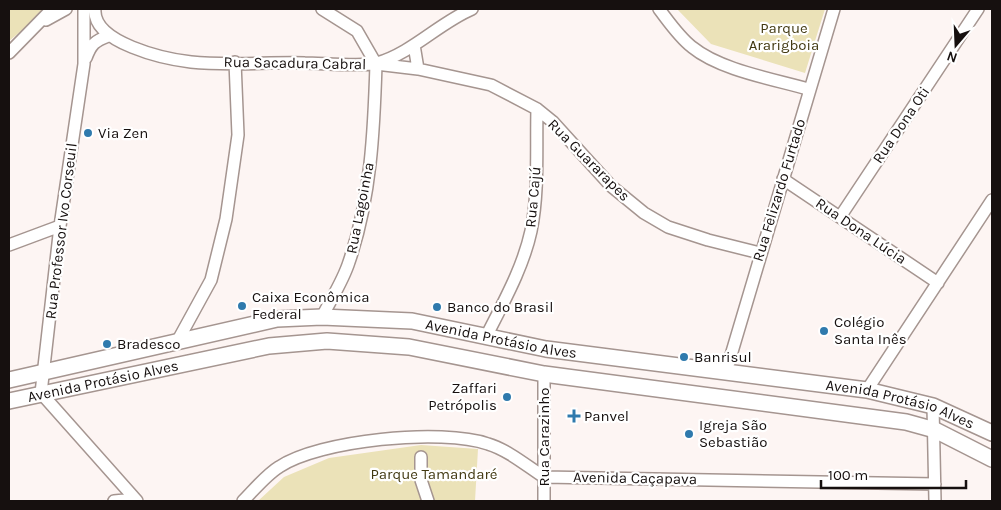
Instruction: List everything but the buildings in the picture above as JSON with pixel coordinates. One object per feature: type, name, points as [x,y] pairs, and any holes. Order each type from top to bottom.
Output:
[{"type":"main road","name":"Avenida Protásio Alves","points":[[9,380],[276,319],[322,317],[412,321],[546,349],[867,390],[933,406],[991,429]]},
{"type":"main road","name":"Avenida Protásio Alves","points":[[9,401],[269,346],[326,341],[409,347],[544,374],[906,422],[935,430],[992,459]]},
{"type":"street","points":[[9,53],[52,9]]},
{"type":"street","points":[[40,23],[66,9]]},
{"type":"street","points":[[84,9],[98,21],[108,36],[90,45],[84,64]]},
{"type":"street","name":"Rua Professor Ivo Corseuil","points":[[41,393],[60,226],[84,64],[84,9]]},
{"type":"street","points":[[322,9],[357,31],[376,64]]},
{"type":"street","name":"Rua Sacadura Cabral","points":[[108,36],[148,53],[190,62],[376,64],[414,45],[457,15],[472,9]]},
{"type":"street","points":[[659,9],[676,31],[692,47],[712,60],[808,89]]},
{"type":"street","name":"Rua Felizardo Furtado","points":[[726,372],[808,89],[834,9]]},
{"type":"street","name":"Rua Dona Oti","points":[[840,217],[978,9]]},
{"type":"street","points":[[414,45],[418,69]]},
{"type":"street","points":[[177,342],[212,280],[226,219],[238,136],[235,62]]},
{"type":"street","name":"Rua Guararapes","points":[[376,64],[418,69],[491,85],[536,109],[553,122],[611,186],[644,213],[676,229],[760,253]]},
{"type":"street","name":"Rua Lagoinha","points":[[322,317],[349,263],[366,195],[374,127],[376,64]]},
{"type":"street","name":"Rua Cajú","points":[[486,336],[513,282],[530,232],[536,178],[536,109]]},
{"type":"street","name":"Rua Dona Lúcia","points":[[783,179],[938,283]]},
{"type":"street","points":[[867,390],[992,200]]},
{"type":"street","points":[[9,245],[60,226]]},
{"type":"street","name":"Rua Carazinho","points":[[544,374],[544,501]]},
{"type":"street","points":[[41,393],[136,500]]},
{"type":"street","points":[[933,406],[935,501]]},
{"type":"street","points":[[243,501],[278,467],[324,448],[358,442],[421,438],[471,439],[491,444],[544,477]]},
{"type":"street","points":[[421,457],[421,480],[428,501]]},
{"type":"street","name":"Avenida Caçapava","points":[[544,477],[935,484]]},
{"type":"street","points":[[114,501],[136,500]]},
{"type":"green space","points":[[9,9],[48,9],[9,41]]},
{"type":"green space","name":"Parque Ararigboia","points":[[677,9],[825,9],[805,73],[711,44]]},
{"type":"green space","name":"Parque Tamandaré","points":[[421,445],[478,449],[475,501],[258,501],[284,477],[329,458]]},
{"type":"place","name":"Via Zen","points":[[88,133]]},
{"type":"place","name":"Caixa Econômica Federal","points":[[242,306]]},
{"type":"place","name":"Banco do Brasil","points":[[437,307]]},
{"type":"place","name":"Colégio Santa Inês","points":[[824,331]]},
{"type":"place","name":"Bradesco","points":[[107,344]]},
{"type":"place","name":"Banrisul","points":[[684,357]]},
{"type":"place","name":"Zaffari Petrópolis","points":[[507,397]]},
{"type":"place","name":"Panvel","points":[[574,416]]},
{"type":"place","name":"Igreja São Sebastião","points":[[689,434]]}]
